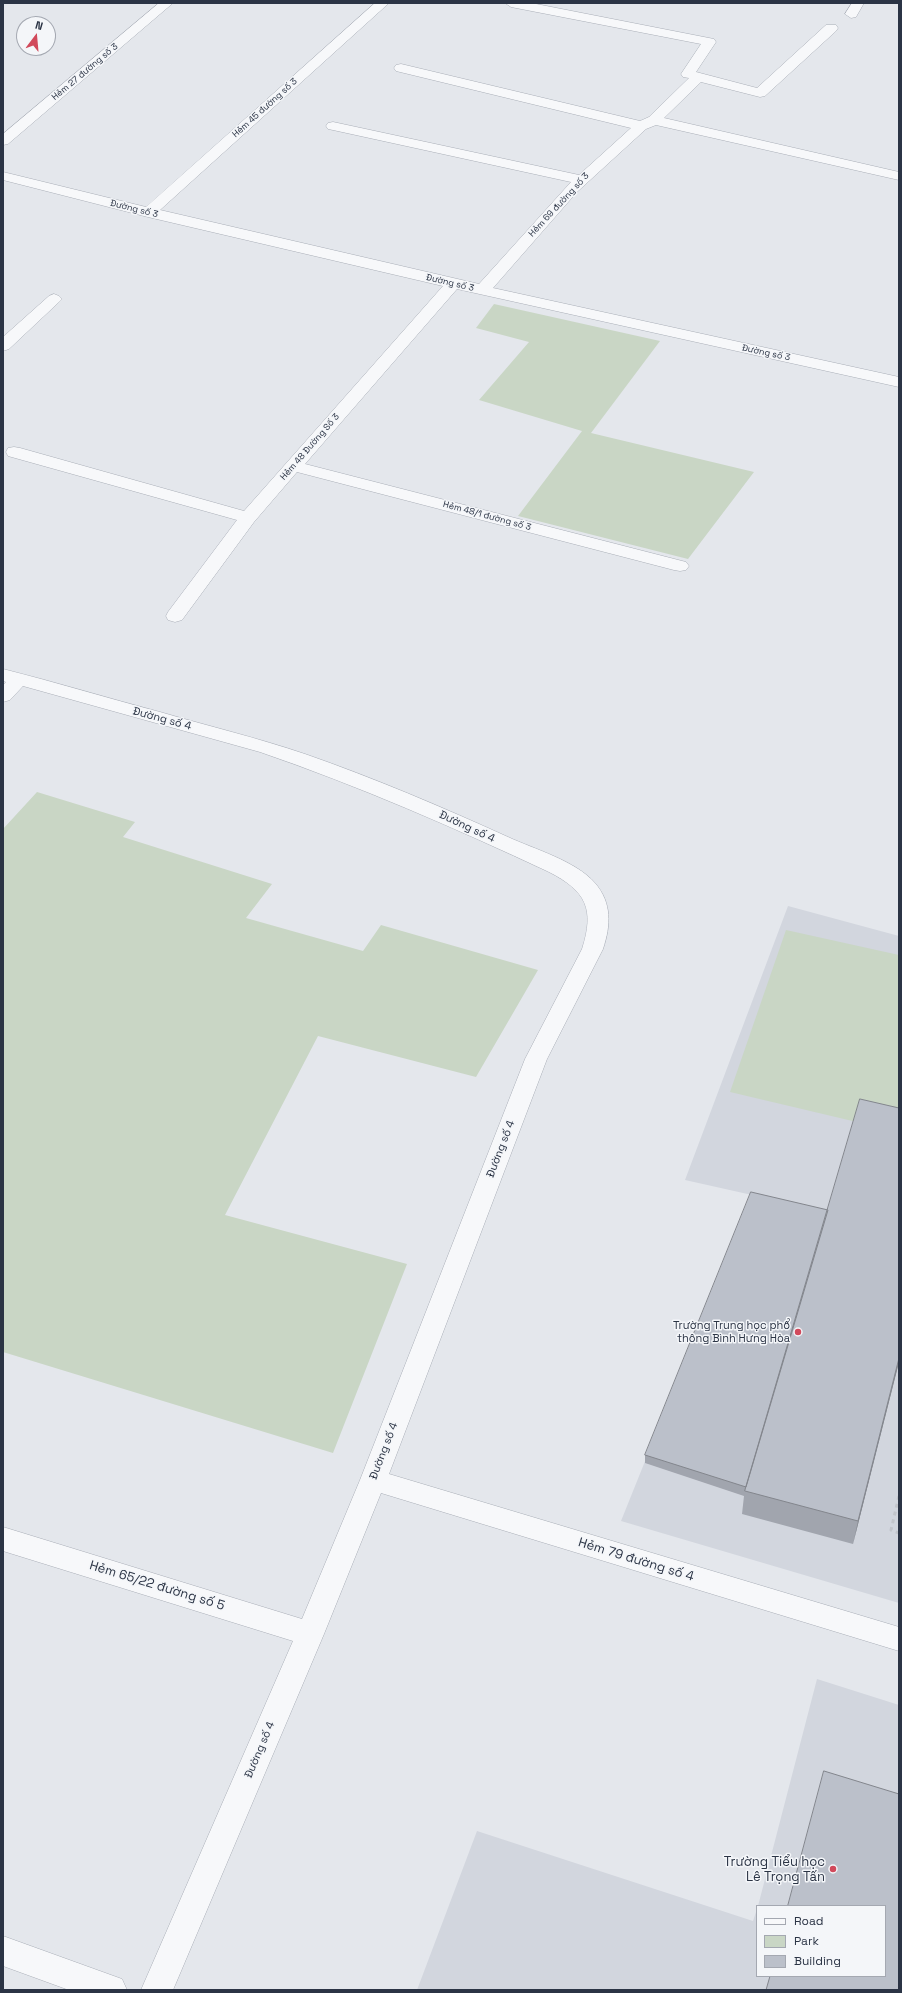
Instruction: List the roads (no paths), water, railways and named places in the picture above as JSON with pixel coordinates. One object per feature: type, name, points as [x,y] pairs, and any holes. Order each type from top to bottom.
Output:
[{"type":"street","name":"Hẻm 27 đường số 3","points":[[3,141],[167,3]]},
{"type":"street","name":"Hẻm 45 đường số 3","points":[[148,213],[382,3]]},
{"type":"street","points":[[511,3],[709,42],[688,74],[760,93],[831,28]]},
{"type":"street","points":[[401,68],[647,123],[899,176]]},
{"type":"street","name":"Hẻm 69 đường số 3","points":[[482,290],[581,180],[698,77]]},
{"type":"street","points":[[333,126],[581,180]]},
{"type":"street","name":"Đường số 3","points":[[3,176],[148,213],[453,284],[899,382]]},
{"type":"street","name":"Hẻm 48 Đường Số 3","points":[[175,616],[248,518],[453,284]]},
{"type":"street","points":[[3,346],[54,299]]},
{"type":"street","points":[[14,452],[248,518]]},
{"type":"street","name":"Hẻm 48/1 đường số 3","points":[[293,466],[680,566]]},
{"type":"street","points":[[3,696],[11,678]]},
{"type":"street","name":"Đường số 4","points":[[11,678],[301,760],[445,816],[570,874],[588,888],[597,904],[599,922],[597,940],[536,1059],[373,1480],[310,1634],[157,1990]]},
{"type":"street","name":"Hẻm 79 đường số 4","points":[[373,1480],[899,1639]]},
{"type":"street","name":"Hẻm 65/22 đường số 5","points":[[3,1539],[310,1634]]},
{"type":"street","points":[[3,1951],[111,1990]]},
{"type":"place","name":"Trường Trung học phổ thông Bình Hưng Hòa","points":[[798,1332]]},
{"type":"place","name":"Trường Tiểu học Lê Trọng Tấn","points":[[833,1869]]}]
